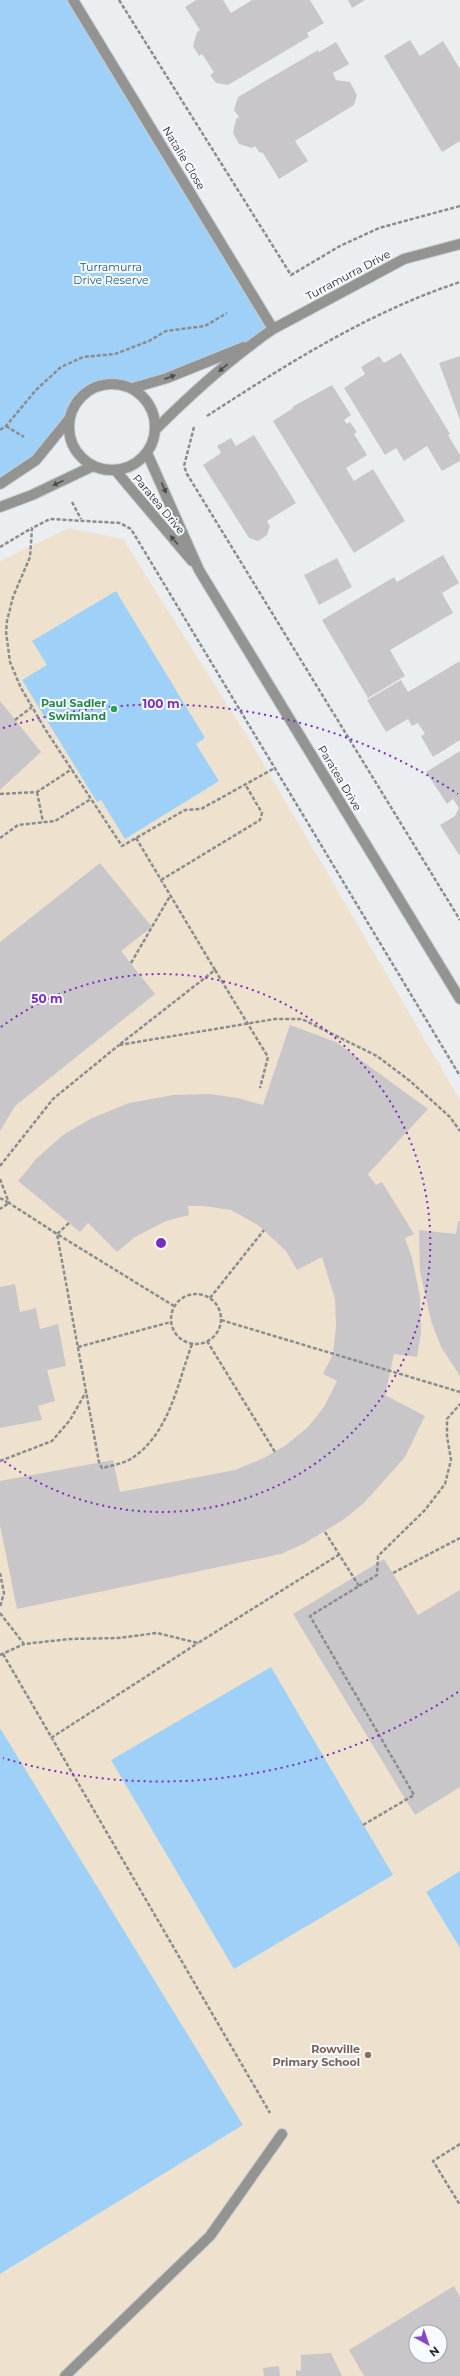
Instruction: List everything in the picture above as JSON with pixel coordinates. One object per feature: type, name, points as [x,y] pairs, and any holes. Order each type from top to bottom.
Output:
[{"type":"street","name":"Natalie Close","points":[[73,0],[273,329]]},
{"type":"street","name":"Turramurra Drive","points":[[156,429],[179,406],[253,343],[273,329],[404,259],[460,244]]},
{"type":"street","name":"Turramurra Drive","points":[[133,388],[167,378],[253,343]]},
{"type":"street","points":[[107,384],[121,384],[133,388],[150,406],[156,429],[153,442],[147,453],[139,462],[128,468],[116,471],[104,470],[93,466],[82,458],[73,446],[69,432],[70,418],[74,405],[83,395],[94,387],[107,384]]},
{"type":"street","points":[[0,484],[36,460],[70,418]]},
{"type":"street","name":"Paratea Drive","points":[[147,453],[199,570],[460,999]]},
{"type":"street","points":[[0,507],[32,495],[93,466]]},
{"type":"street","name":"Paratea Drive","points":[[116,471],[199,570]]},
{"type":"street","points":[[65,2376],[210,2236],[282,2134]]},
{"type":"path","points":[[119,0],[291,275],[340,246],[379,228],[460,206]]},
{"type":"path","points":[[201,420],[281,369],[372,318],[423,294],[460,282]]},
{"type":"path","points":[[0,430],[6,426],[36,390],[61,367],[83,358],[115,354],[150,341],[166,331],[206,326],[227,313]]},
{"type":"path","points":[[194,424],[184,466],[187,474],[460,920]]},
{"type":"path","points":[[6,426],[26,439]]},
{"type":"path","points":[[71,500],[81,520]]},
{"type":"path","points":[[0,546],[50,519],[120,523],[131,529],[273,769],[460,1076]]},
{"type":"path","points":[[32,528],[30,557],[13,597],[6,632],[10,662],[32,707],[122,846],[185,810],[201,809],[273,769]]},
{"type":"path","points":[[15,720],[32,707]]},
{"type":"path","points":[[0,794],[37,792],[72,769]]},
{"type":"path","points":[[161,880],[260,820],[262,813],[245,784]]},
{"type":"path","points":[[37,792],[43,822]]},
{"type":"path","points":[[0,838],[18,825],[55,821],[91,799]]},
{"type":"path","points":[[136,838],[268,1057],[260,1088]]},
{"type":"path","points":[[131,964],[170,895]]},
{"type":"path","points":[[0,1166],[53,1099],[215,970]]},
{"type":"path","points":[[119,1046],[287,1017],[302,1019],[344,1038],[377,1056],[410,1081],[450,1117],[460,1131]]},
{"type":"path","points":[[0,1178],[9,1203]]},
{"type":"path","points":[[0,1198],[174,1306]]},
{"type":"path","points":[[0,1209],[9,1203]]},
{"type":"path","points":[[57,1234],[69,1224]]},
{"type":"path","points":[[210,1298],[264,1230]]},
{"type":"path","points":[[57,1234],[102,1468],[128,1461],[149,1445],[164,1423],[192,1344]]},
{"type":"path","points":[[194,1294],[210,1298],[216,1304],[220,1320],[214,1336],[200,1344],[192,1344],[178,1336],[171,1322],[174,1306],[180,1300],[194,1294]]},
{"type":"path","points":[[220,1320],[460,1392]]},
{"type":"path","points":[[78,1348],[171,1322]]},
{"type":"path","points":[[207,1341],[275,1452]]},
{"type":"path","points":[[0,1461],[52,1441],[70,1420],[87,1391]]},
{"type":"path","points":[[363,1825],[414,1796],[310,1616],[377,1575],[378,1556],[425,1510],[445,1484],[451,1460],[446,1419],[460,1404]]},
{"type":"path","points":[[324,1532],[340,1554],[359,1586]]},
{"type":"path","points":[[393,1573],[460,1538]]},
{"type":"path","points":[[51,1738],[340,1554]]},
{"type":"path","points":[[0,1573],[4,1592],[0,1607]]},
{"type":"path","points":[[0,1613],[24,1644]]},
{"type":"path","points":[[198,1643],[157,1634],[118,1638],[70,1639],[24,1644],[2,1654],[282,2134]]},
{"type":"path","points":[[460,2144],[433,2160],[460,2205]]},
{"type":"shaded area","points":[[69,528],[123,539],[252,744],[460,1100],[460,2376],[0,2376],[0,561]]},
{"type":"green space","name":"Turramurra Drive Reserve","points":[[0,0],[73,0],[273,329],[253,343],[133,388],[109,385],[93,388],[79,398],[74,405],[71,414],[59,432],[42,453],[28,465],[0,483]]},
{"type":"green space","name":"Paul Sadler Swimland","points":[[116,591],[205,738],[196,744],[219,781],[125,839],[101,800],[97,802],[22,680],[47,665],[32,641]]},
{"type":"green space","points":[[271,1667],[393,1875],[234,1969],[111,1760]]},
{"type":"green space","points":[[0,1728],[243,2125],[0,2274]]},
{"type":"green space","points":[[460,1871],[460,1948],[426,1892]]},
{"type":"building","points":[[196,0],[223,0],[231,13],[252,0],[310,0],[324,23],[307,33],[309,37],[228,85],[216,83],[210,75],[214,72],[202,54],[199,56],[193,46],[197,32],[200,30],[185,7]]},
{"type":"building","points":[[348,0],[365,0],[352,8]]},
{"type":"building","points":[[410,40],[420,56],[443,41],[460,69],[460,141],[442,152],[384,56]]},
{"type":"building","points":[[336,42],[349,64],[333,73],[336,80],[350,82],[357,95],[354,105],[295,141],[308,161],[279,179],[263,153],[259,152],[255,146],[252,148],[239,144],[233,133],[236,119],[239,117],[234,110],[238,97],[318,50],[319,52]]},
{"type":"building","points":[[401,353],[450,434],[448,435],[460,455],[460,461],[442,471],[427,446],[404,461],[396,448],[385,455],[344,388],[365,374],[361,367],[379,356],[384,363]]},
{"type":"building","points":[[460,356],[460,420],[439,363]]},
{"type":"building","points":[[332,385],[351,415],[344,420],[347,424],[350,422],[357,432],[354,434],[367,455],[346,468],[354,481],[373,469],[405,521],[354,553],[273,421],[293,408],[292,407]]},
{"type":"building","points":[[254,435],[296,503],[267,521],[270,526],[267,535],[258,541],[249,538],[203,465],[221,453],[217,446],[231,438],[236,446]]},
{"type":"building","points":[[443,555],[459,583],[442,593],[453,613],[390,650],[405,676],[368,698],[322,620],[394,577],[397,582]]},
{"type":"building","points":[[337,558],[352,587],[319,605],[304,575]]},
{"type":"building","points":[[460,661],[460,740],[433,757],[421,736],[425,734],[418,723],[412,726],[408,719],[386,732],[367,700],[401,680],[408,692]]},
{"type":"building","points":[[0,701],[41,752],[0,790]]},
{"type":"building","points":[[460,751],[459,855],[440,825],[455,816],[459,808],[453,799],[447,804],[426,772]]},
{"type":"building","points":[[100,863],[152,927],[121,951],[155,994],[15,1106],[0,1131],[0,942]]},
{"type":"building","points":[[290,1025],[336,1042],[428,1109],[368,1174],[376,1185],[382,1182],[414,1234],[405,1238],[412,1258],[420,1296],[421,1333],[417,1357],[394,1354],[385,1395],[425,1416],[405,1457],[364,1503],[343,1520],[305,1543],[281,1554],[17,1609],[0,1525],[0,1481],[113,1460],[120,1492],[235,1470],[264,1458],[286,1445],[308,1427],[324,1407],[337,1381],[323,1374],[333,1354],[336,1327],[335,1299],[322,1257],[297,1270],[286,1251],[258,1225],[231,1210],[203,1206],[188,1206],[189,1215],[166,1221],[135,1237],[117,1252],[88,1223],[80,1232],[18,1181],[37,1158],[63,1135],[92,1118],[129,1103],[173,1095],[209,1094],[238,1098],[263,1105]]},
{"type":"building","points":[[458,1221],[460,1221],[460,1376],[441,1347],[431,1321],[420,1271],[419,1230],[456,1234]]},
{"type":"building","points":[[15,1284],[20,1312],[36,1308],[40,1329],[58,1324],[66,1366],[47,1370],[55,1401],[38,1406],[42,1420],[0,1428],[0,1287]]},
{"type":"building","points":[[384,1559],[418,1615],[460,1590],[460,1787],[415,1815],[293,1614]]},
{"type":"building","points":[[454,2286],[460,2297],[460,2376],[364,2376],[349,2350]]},
{"type":"building","points":[[331,2353],[342,2376],[296,2376],[296,2370],[301,2371],[301,2355]]},
{"type":"building","points":[[279,2366],[280,2376],[264,2376],[263,2368]]},
{"type":"place","name":"Paul Sadler Swimland","points":[[114,709]]},
{"type":"place","name":"Rowville Primary School","points":[[368,2055]]}]
